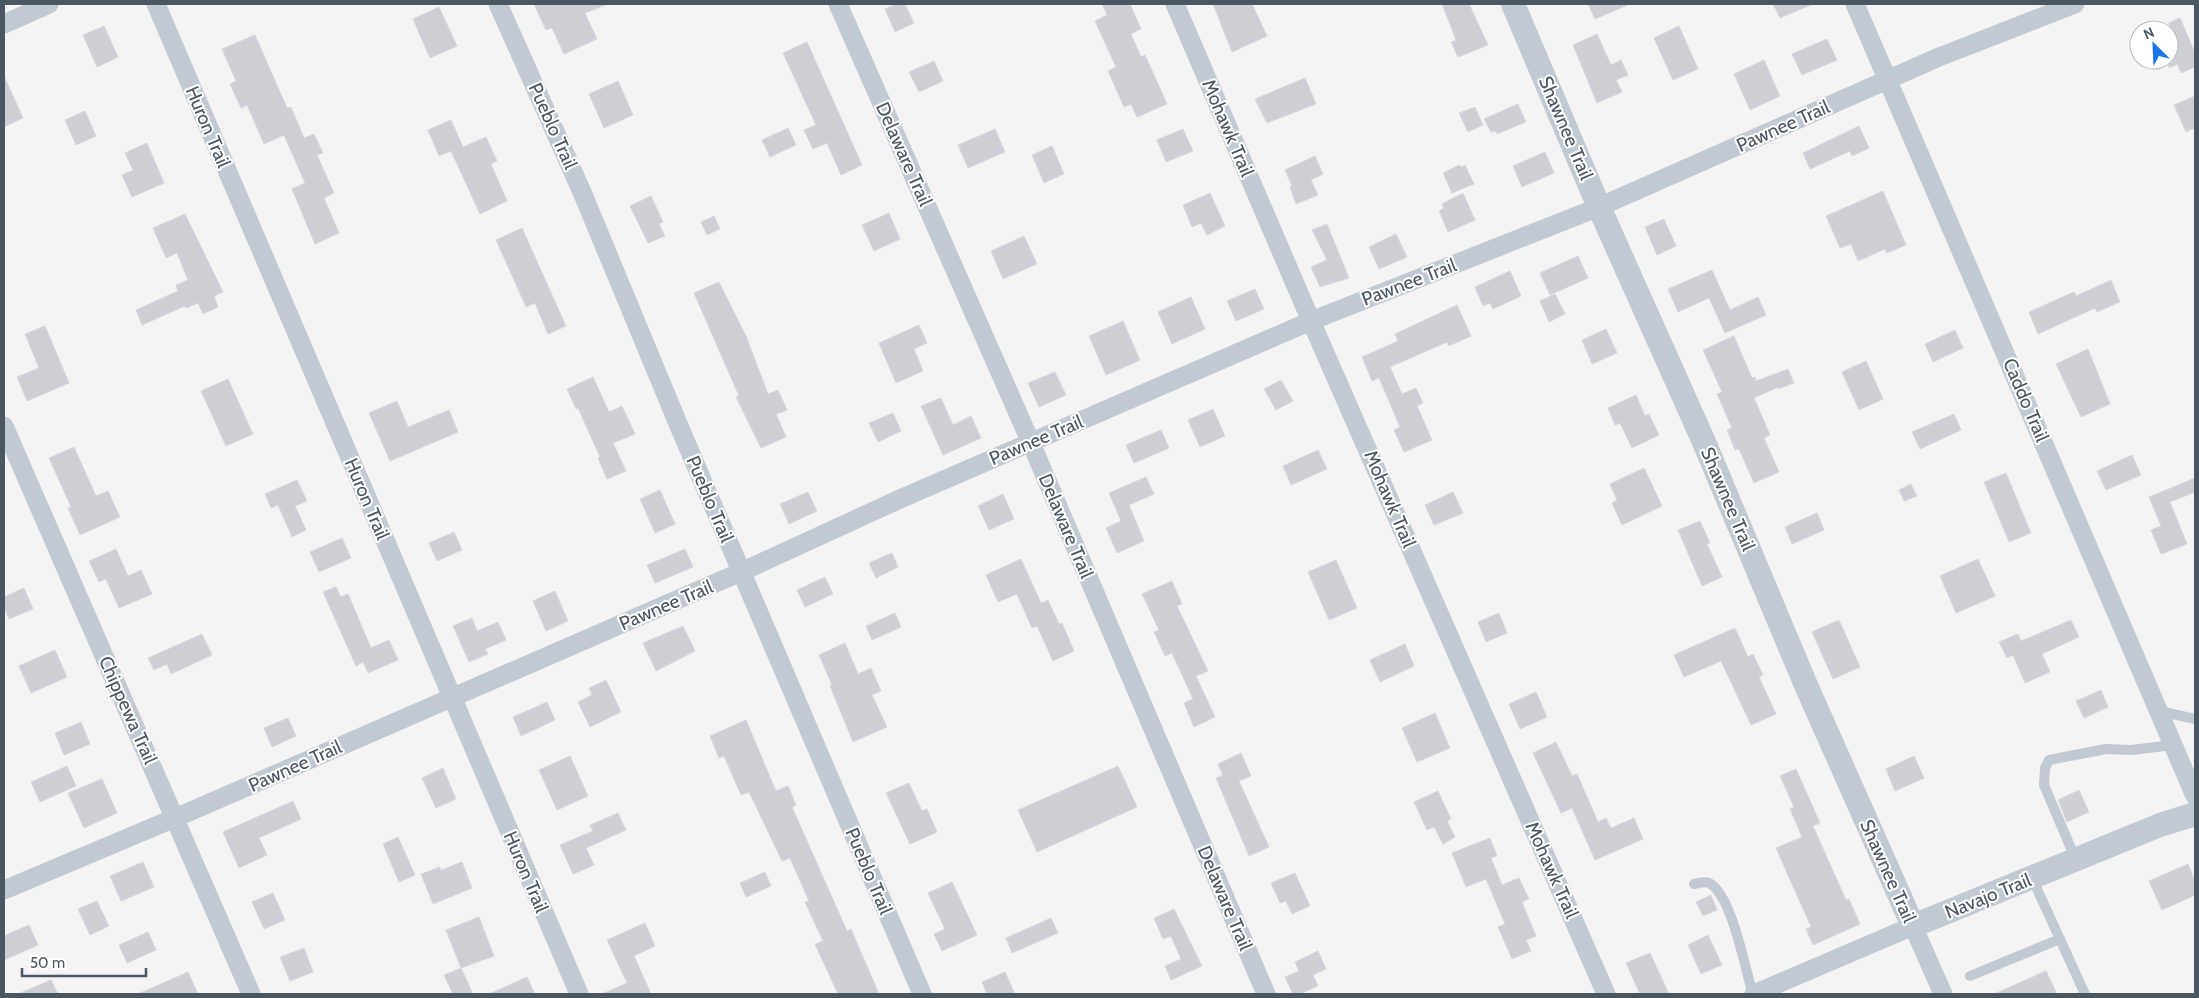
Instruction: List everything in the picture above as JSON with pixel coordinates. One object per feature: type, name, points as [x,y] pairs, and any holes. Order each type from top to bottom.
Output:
[{"type":"street","points":[[4,24],[49,4]]},
{"type":"street","name":"Huron Trail","points":[[156,4],[579,994]]},
{"type":"street","name":"Pueblo Trail","points":[[498,4],[582,192],[922,994]]},
{"type":"street","name":"Delaware Trail","points":[[838,4],[1031,443],[1266,994]]},
{"type":"street","name":"Mohawk Trail","points":[[1175,4],[1310,321],[1606,994]]},
{"type":"street","name":"Shawnee Trail","points":[[1513,4],[1599,207],[1704,442],[1805,683],[1943,994]]},
{"type":"street","name":"Caddo Trail","points":[[1855,4],[1889,79],[2173,744],[2191,777],[2195,796]]},
{"type":"street","name":"Pawnee Trail","points":[[4,890],[175,818],[742,572],[900,499],[1310,321],[1599,207],[1939,57],[2075,4]]},
{"type":"street","name":"Chippewa Trail","points":[[4,426],[251,994]]},
{"type":"street","name":"Navajo Trail","points":[[1753,994],[1913,926],[2195,814]]},
{"type":"lane","points":[[2159,711],[2195,719]]},
{"type":"lane","points":[[2076,860],[2044,785],[2045,768],[2049,760],[2106,748],[2131,750],[2173,744]]},
{"type":"lane","points":[[2032,878],[2085,994]]},
{"type":"lane","points":[[1694,884],[1707,882],[1715,887],[1723,897],[1733,922],[1753,994]]},
{"type":"lane","points":[[1970,976],[2060,939]]},
{"type":"building","points":[[534,4],[608,4],[585,13],[597,39],[564,54],[552,28],[546,30]]},
{"type":"building","points":[[897,4],[905,4],[914,23],[895,32],[885,9]]},
{"type":"building","points":[[1102,4],[1130,4],[1141,29],[1131,34],[1141,57],[1145,55],[1167,104],[1137,117],[1131,104],[1124,107],[1108,71],[1116,67],[1095,21],[1107,15]]},
{"type":"building","points":[[1213,4],[1252,4],[1267,36],[1232,52]]},
{"type":"building","points":[[1442,4],[1469,4],[1488,45],[1458,57],[1451,42],[1456,40]]},
{"type":"building","points":[[1588,4],[1630,4],[1595,19]]},
{"type":"building","points":[[1773,4],[1813,4],[1780,18]]},
{"type":"building","points":[[439,7],[457,46],[430,58],[413,19]]},
{"type":"building","points":[[2180,18],[2195,53],[2195,67],[2181,73],[2179,68],[2179,20],[2176,20]]},
{"type":"building","points":[[104,26],[118,57],[97,67],[83,35]]},
{"type":"building","points":[[1679,26],[1698,69],[1673,80],[1654,38]]},
{"type":"building","points":[[1597,34],[1611,65],[1621,60],[1628,75],[1616,80],[1622,92],[1597,103],[1573,45]]},
{"type":"building","points":[[255,35],[287,108],[291,107],[304,138],[314,134],[323,153],[317,155],[334,193],[324,198],[339,233],[315,244],[292,189],[305,183],[284,135],[264,144],[247,105],[241,108],[230,84],[236,81],[222,49]]},
{"type":"building","points":[[1827,39],[1837,60],[1802,75],[1792,54]]},
{"type":"building","points":[[807,42],[862,165],[841,175],[827,143],[813,149],[804,130],[816,125],[783,53]]},
{"type":"building","points":[[1764,60],[1780,96],[1750,110],[1734,74]]},
{"type":"building","points":[[934,61],[943,81],[919,92],[909,72]]},
{"type":"building","points":[[4,76],[23,118],[4,127]]},
{"type":"building","points":[[1305,78],[1316,104],[1267,123],[1255,99]]},
{"type":"building","points":[[618,81],[633,115],[604,128],[589,94]]},
{"type":"building","points":[[2195,96],[2195,128],[2186,132],[2174,105]]},
{"type":"building","points":[[1518,104],[1526,122],[1497,134],[1496,131],[1491,132],[1484,119]]},
{"type":"building","points":[[1475,107],[1483,125],[1468,132],[1459,113]]},
{"type":"building","points":[[85,111],[96,136],[76,145],[65,120]]},
{"type":"building","points":[[451,120],[463,147],[486,137],[497,161],[491,164],[507,201],[480,214],[451,151],[439,156],[428,130]]},
{"type":"building","points":[[1859,126],[1869,148],[1852,156],[1850,151],[1810,169],[1803,153]]},
{"type":"building","points":[[788,128],[796,145],[770,157],[762,140]]},
{"type":"building","points":[[995,129],[1005,152],[968,168],[958,145]]},
{"type":"building","points":[[1183,129],[1193,151],[1166,162],[1157,140]]},
{"type":"building","points":[[147,143],[164,183],[132,197],[122,175],[133,170],[125,153]]},
{"type":"building","points":[[1052,146],[1064,174],[1044,183],[1032,155]]},
{"type":"building","points":[[1545,152],[1554,173],[1522,187],[1513,166]]},
{"type":"building","points":[[1315,156],[1323,174],[1311,180],[1318,195],[1296,204],[1290,187],[1292,186],[1285,170]]},
{"type":"building","points":[[1459,165],[1462,167],[1465,165],[1474,184],[1452,193],[1443,173]]},
{"type":"building","points":[[1883,191],[1906,245],[1887,253],[1885,249],[1858,261],[1851,244],[1840,248],[1826,216]]},
{"type":"building","points":[[1210,193],[1225,226],[1207,235],[1201,223],[1192,227],[1183,205]]},
{"type":"building","points":[[1463,193],[1475,220],[1448,232],[1439,211],[1444,208],[1442,204]]},
{"type":"building","points":[[651,196],[663,222],[659,224],[665,236],[648,243],[630,206]]},
{"type":"building","points":[[889,213],[900,239],[874,251],[862,225]]},
{"type":"building","points":[[185,214],[223,292],[214,296],[218,307],[203,314],[198,303],[186,308],[185,306],[142,325],[136,310],[178,291],[176,285],[188,280],[177,253],[166,258],[153,228]]},
{"type":"building","points":[[714,216],[720,229],[707,235],[701,222]]},
{"type":"building","points":[[1664,219],[1676,246],[1657,255],[1645,227]]},
{"type":"building","points":[[1327,224],[1349,278],[1320,287],[1311,267],[1327,260],[1312,230]]},
{"type":"building","points":[[522,228],[566,326],[548,334],[535,303],[526,307],[496,240]]},
{"type":"building","points":[[1396,234],[1407,257],[1379,269],[1369,247]]},
{"type":"building","points":[[1024,236],[1037,264],[1003,279],[991,251]]},
{"type":"building","points":[[1578,256],[1588,278],[1550,295],[1540,273]]},
{"type":"building","points":[[1712,270],[1730,310],[1758,297],[1766,315],[1725,333],[1709,298],[1678,312],[1668,289]]},
{"type":"building","points":[[1510,271],[1521,296],[1493,309],[1490,303],[1483,306],[1475,287]]},
{"type":"building","points":[[2111,280],[2120,302],[2097,312],[2095,308],[2038,334],[2029,312],[2074,292],[2076,296]]},
{"type":"building","points":[[719,282],[746,336],[768,394],[778,390],[787,410],[776,414],[786,437],[761,448],[736,397],[739,396],[694,293]]},
{"type":"building","points":[[1255,289],[1264,309],[1236,321],[1227,301]]},
{"type":"building","points":[[1555,294],[1565,314],[1549,322],[1540,301]]},
{"type":"building","points":[[1191,297],[1205,329],[1172,344],[1158,312]]},
{"type":"building","points":[[1457,305],[1471,336],[1449,346],[1447,342],[1390,367],[1402,394],[1416,388],[1423,403],[1417,406],[1432,440],[1404,452],[1394,430],[1400,427],[1379,378],[1372,381],[1362,357],[1398,341],[1395,334]]},
{"type":"building","points":[[1123,321],[1140,360],[1106,375],[1089,336]]},
{"type":"building","points":[[919,325],[927,343],[914,349],[923,371],[896,383],[879,343]]},
{"type":"building","points":[[45,326],[69,383],[27,401],[17,377],[39,368],[25,334]]},
{"type":"building","points":[[1606,329],[1617,353],[1592,364],[1582,340]]},
{"type":"building","points":[[1955,330],[1963,348],[1933,362],[1925,344]]},
{"type":"building","points":[[1734,336],[1752,378],[1755,377],[1756,381],[1788,369],[1794,383],[1778,389],[1778,387],[1754,398],[1770,435],[1764,438],[1779,472],[1754,483],[1739,449],[1735,450],[1727,430],[1732,428],[1717,394],[1722,392],[1703,350]]},
{"type":"building","points":[[2088,349],[2110,404],[2081,417],[2056,364]]},
{"type":"building","points":[[1866,361],[1883,399],[1859,410],[1842,372]]},
{"type":"building","points":[[1055,372],[1066,395],[1039,407],[1028,383]]},
{"type":"building","points":[[593,377],[609,412],[622,406],[635,434],[613,443],[626,471],[607,479],[598,458],[600,457],[578,408],[576,409],[567,389]]},
{"type":"building","points":[[228,379],[253,434],[226,446],[201,391]]},
{"type":"building","points":[[1281,380],[1293,401],[1276,410],[1264,389]]},
{"type":"building","points":[[1636,395],[1645,416],[1649,414],[1659,435],[1632,448],[1620,423],[1615,425],[1608,408]]},
{"type":"building","points":[[941,398],[953,425],[971,416],[981,438],[943,455],[921,406]]},
{"type":"building","points":[[397,401],[408,427],[449,410],[458,432],[390,461],[369,413]]},
{"type":"building","points":[[1213,409],[1225,436],[1200,447],[1188,420]]},
{"type":"building","points":[[893,413],[901,431],[878,442],[869,423]]},
{"type":"building","points":[[1954,414],[1961,430],[1920,449],[1912,432]]},
{"type":"building","points":[[1161,430],[1169,448],[1134,463],[1126,445]]},
{"type":"building","points":[[74,447],[96,496],[108,491],[120,517],[80,535],[68,508],[71,507],[49,458]]},
{"type":"building","points":[[1318,450],[1327,469],[1291,485],[1283,466]]},
{"type":"building","points":[[2132,455],[2141,475],[2106,490],[2097,471]]},
{"type":"building","points":[[1644,468],[1662,506],[1622,525],[1612,503],[1617,500],[1610,484]]},
{"type":"building","points":[[2006,473],[2031,533],[2009,542],[1984,482]]},
{"type":"building","points":[[1146,477],[1154,494],[1129,505],[1144,541],[1117,553],[1106,528],[1121,521],[1109,493]]},
{"type":"building","points":[[2195,478],[2195,492],[2170,502],[2187,544],[2161,554],[2151,530],[2161,526],[2149,497]]},
{"type":"building","points":[[297,480],[307,501],[295,506],[306,530],[292,537],[278,505],[271,508],[265,494]]},
{"type":"building","points":[[1911,484],[1917,496],[1904,501],[1899,490]]},
{"type":"building","points":[[660,490],[675,524],[655,533],[640,499]]},
{"type":"building","points":[[808,492],[817,511],[789,524],[780,504]]},
{"type":"building","points":[[1453,492],[1463,513],[1434,525],[1425,505]]},
{"type":"building","points":[[1003,494],[1014,519],[989,530],[978,506]]},
{"type":"building","points":[[1817,513],[1824,530],[1792,544],[1785,527]]},
{"type":"building","points":[[1700,521],[1710,543],[1707,544],[1722,577],[1702,586],[1678,530]]},
{"type":"building","points":[[454,532],[462,550],[437,561],[429,543]]},
{"type":"building","points":[[342,538],[351,558],[319,572],[310,552]]},
{"type":"building","points":[[116,549],[128,576],[141,570],[152,594],[119,608],[106,579],[99,582],[89,561]]},
{"type":"building","points":[[685,549],[693,567],[655,583],[647,565]]},
{"type":"building","points":[[892,553],[898,567],[876,578],[869,563]]},
{"type":"building","points":[[1021,559],[1041,603],[1048,600],[1059,624],[1062,623],[1074,651],[1053,661],[1037,626],[1032,628],[1017,594],[998,602],[986,575]]},
{"type":"building","points":[[1978,559],[1995,596],[1956,613],[1940,576]]},
{"type":"building","points":[[1336,560],[1357,608],[1329,620],[1308,572]]},
{"type":"building","points":[[825,577],[833,594],[805,607],[797,590]]},
{"type":"building","points":[[1172,581],[1182,604],[1177,606],[1208,671],[1196,676],[1215,717],[1194,727],[1184,703],[1193,699],[1172,653],[1165,656],[1154,632],[1159,630],[1142,594]]},
{"type":"building","points":[[336,587],[341,597],[348,594],[371,648],[389,640],[398,660],[368,673],[363,662],[356,666],[323,592]]},
{"type":"building","points":[[24,588],[33,609],[9,619],[4,607],[4,597]]},
{"type":"building","points":[[555,591],[568,621],[546,631],[533,601]]},
{"type":"building","points":[[895,613],[901,627],[872,640],[866,626]]},
{"type":"building","points":[[1499,613],[1507,633],[1486,642],[1478,622]]},
{"type":"building","points":[[472,618],[477,631],[498,622],[506,640],[485,649],[488,654],[469,662],[453,626]]},
{"type":"building","points":[[1839,620],[1860,667],[1833,679],[1812,632]]},
{"type":"building","points":[[2071,620],[2079,637],[2042,654],[2050,672],[2025,683],[2013,655],[2007,658],[1999,642],[2018,634],[2021,641]]},
{"type":"building","points":[[683,626],[695,651],[656,671],[643,643]]},
{"type":"building","points":[[1735,628],[1748,657],[1753,654],[1763,675],[1759,677],[1776,714],[1751,725],[1721,661],[1684,677],[1674,655]]},
{"type":"building","points":[[202,634],[212,655],[171,674],[167,664],[154,670],[148,658]]},
{"type":"building","points":[[845,643],[858,674],[871,668],[881,691],[872,695],[887,727],[853,742],[819,655]]},
{"type":"building","points":[[1405,644],[1414,666],[1380,682],[1370,660]]},
{"type":"building","points":[[55,650],[67,677],[31,693],[19,666]]},
{"type":"building","points":[[606,680],[621,712],[590,727],[578,702],[592,695],[589,688]]},
{"type":"building","points":[[2101,690],[2108,707],[2084,718],[2076,701]]},
{"type":"building","points":[[1536,692],[1547,717],[1520,729],[1509,704]]},
{"type":"building","points":[[547,702],[555,720],[521,736],[513,717]]},
{"type":"building","points":[[1435,713],[1450,748],[1417,762],[1402,728]]},
{"type":"building","points":[[288,718],[296,736],[272,747],[264,728]]},
{"type":"building","points":[[746,720],[776,791],[788,786],[796,805],[792,807],[847,931],[851,929],[879,994],[838,994],[815,944],[823,941],[805,902],[809,901],[790,858],[782,861],[749,792],[741,795],[724,756],[719,758],[710,736]]},
{"type":"building","points":[[81,722],[90,744],[64,755],[55,733]]},
{"type":"building","points":[[1556,742],[1572,776],[1577,774],[1598,822],[1606,818],[1611,828],[1634,818],[1643,839],[1595,860],[1572,808],[1561,813],[1533,753]]},
{"type":"building","points":[[1241,753],[1251,776],[1239,781],[1269,847],[1249,856],[1216,778],[1223,775],[1218,764]]},
{"type":"building","points":[[570,756],[588,796],[557,810],[539,770]]},
{"type":"building","points":[[1914,756],[1924,778],[1895,791],[1886,769]]},
{"type":"building","points":[[67,766],[76,786],[40,802],[31,782]]},
{"type":"building","points":[[1118,766],[1137,807],[1037,852],[1018,810]]},
{"type":"building","points":[[443,768],[456,799],[436,808],[422,778]]},
{"type":"building","points":[[1796,769],[1820,823],[1813,826],[1846,900],[1849,899],[1860,924],[1813,945],[1806,929],[1811,927],[1776,848],[1802,837],[1790,809],[1794,807],[1780,776]]},
{"type":"building","points":[[102,779],[117,813],[84,828],[68,793]]},
{"type":"building","points":[[909,783],[922,811],[927,809],[937,832],[910,844],[886,793]]},
{"type":"building","points":[[2079,790],[2089,812],[2067,822],[2058,800]]},
{"type":"building","points":[[1438,791],[1451,819],[1447,821],[1455,837],[1443,844],[1434,827],[1427,830],[1414,802]]},
{"type":"building","points":[[293,801],[301,819],[259,838],[267,855],[239,868],[223,832]]},
{"type":"building","points":[[618,813],[626,830],[586,848],[594,865],[573,874],[560,845],[593,831],[590,825]]},
{"type":"building","points":[[398,837],[415,875],[399,882],[383,844]]},
{"type":"building","points":[[1490,838],[1497,856],[1491,858],[1502,885],[1519,878],[1529,899],[1522,902],[1536,936],[1526,940],[1531,951],[1512,959],[1498,927],[1505,924],[1486,879],[1466,887],[1452,853]]},
{"type":"building","points":[[143,862],[154,887],[121,901],[110,876]]},
{"type":"building","points":[[462,862],[472,888],[433,904],[421,874],[440,867],[441,870]]},
{"type":"building","points":[[2188,864],[2195,881],[2195,895],[2162,910],[2149,881]]},
{"type":"building","points":[[765,872],[771,886],[746,897],[740,883]]},
{"type":"building","points":[[1295,873],[1310,906],[1292,914],[1286,901],[1280,903],[1271,883]]},
{"type":"building","points":[[952,882],[977,935],[942,951],[934,934],[945,929],[928,893]]},
{"type":"building","points":[[273,893],[285,920],[264,929],[252,902]]},
{"type":"building","points":[[1711,895],[1717,910],[1703,916],[1696,902]]},
{"type":"building","points":[[97,901],[109,926],[90,935],[78,909]]},
{"type":"building","points":[[1174,909],[1202,966],[1171,980],[1165,966],[1181,959],[1171,936],[1163,939],[1154,918]]},
{"type":"building","points":[[479,917],[494,956],[461,968],[446,930]]},
{"type":"building","points":[[1051,918],[1058,933],[1012,953],[1006,938]]},
{"type":"building","points":[[645,923],[655,946],[634,956],[651,994],[602,994],[627,983],[607,940]]},
{"type":"building","points":[[29,925],[38,945],[4,960],[4,936]]},
{"type":"building","points":[[148,932],[156,950],[127,963],[119,945]]},
{"type":"building","points":[[1708,935],[1722,965],[1701,974],[1688,945]]},
{"type":"building","points":[[304,948],[313,972],[290,981],[280,957]]},
{"type":"building","points":[[1318,951],[1326,969],[1313,975],[1318,986],[1300,994],[1293,994],[1285,977],[1299,971],[1295,962]]},
{"type":"building","points":[[1650,953],[1669,994],[1640,994],[1626,963]]},
{"type":"building","points":[[461,968],[473,994],[453,994],[444,975]]},
{"type":"building","points":[[2046,971],[2057,994],[1994,994]]},
{"type":"building","points":[[188,972],[198,994],[138,994]]},
{"type":"building","points":[[1005,972],[1015,994],[987,994],[982,982]]},
{"type":"building","points":[[527,977],[535,994],[489,994]]},
{"type":"building","points":[[51,980],[58,994],[18,994]]}]
